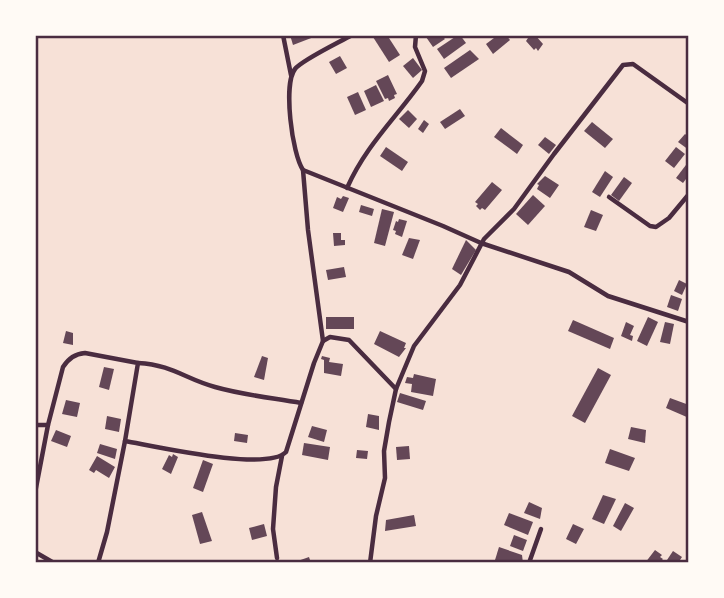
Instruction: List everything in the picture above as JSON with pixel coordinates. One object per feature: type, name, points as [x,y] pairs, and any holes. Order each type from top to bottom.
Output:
[{"type":"street","points":[[125,441],[239,459],[264,460],[282,456],[286,452],[323,341],[303,170],[294,145],[291,77],[283,35]]},
{"type":"street","points":[[291,77],[301,63],[352,35]]},
{"type":"street","points":[[347,188],[357,165],[375,139],[422,81],[425,71],[415,47],[416,35]]},
{"type":"street","points":[[370,563],[376,516],[385,478],[384,451],[396,389],[414,346],[460,285],[481,243],[514,209],[623,65],[634,64],[689,104]]},
{"type":"street","points":[[303,170],[481,243],[569,272],[608,296],[689,322]]},
{"type":"street","points":[[609,197],[650,226],[656,227],[669,218],[689,194]]},
{"type":"street","points":[[323,341],[330,337],[349,340],[396,389]]},
{"type":"street","points":[[35,493],[63,367],[77,354],[93,353],[118,361],[156,364],[177,370],[213,387],[302,403]]},
{"type":"street","points":[[98,563],[107,532],[138,363]]},
{"type":"street","points":[[35,425],[48,425]]},
{"type":"street","points":[[277,558],[273,519],[282,456]]},
{"type":"street","points":[[528,563],[541,529]]},
{"type":"street","points":[[35,552],[54,563]]},
{"type":"building","points":[[290,35],[319,35],[293,45]]},
{"type":"building","points":[[387,35],[400,55],[389,62],[373,37]]},
{"type":"building","points":[[446,35],[443,37],[445,39],[433,47],[426,37]]},
{"type":"building","points":[[458,35],[466,43],[444,59],[437,49]]},
{"type":"building","points":[[498,35],[506,35],[510,40],[493,54],[486,44]]},
{"type":"building","points":[[530,35],[535,35],[543,44],[538,51],[526,41]]},
{"type":"building","points":[[470,50],[479,59],[451,78],[444,68]]},
{"type":"building","points":[[340,56],[347,68],[336,74],[329,62]]},
{"type":"building","points":[[413,58],[422,70],[413,78],[403,66]]},
{"type":"building","points":[[388,75],[397,94],[389,101],[388,98],[385,99],[376,81]]},
{"type":"building","points":[[376,85],[384,101],[371,107],[364,91]]},
{"type":"building","points":[[358,92],[366,110],[355,115],[347,97]]},
{"type":"building","points":[[460,109],[465,116],[445,129],[440,122]]},
{"type":"building","points":[[408,110],[417,119],[409,128],[399,119]]},
{"type":"building","points":[[424,120],[429,124],[423,133],[418,129]]},
{"type":"building","points":[[592,122],[613,139],[605,148],[584,131]]},
{"type":"building","points":[[501,128],[523,145],[517,154],[494,137]]},
{"type":"building","points":[[685,134],[689,137],[689,150],[678,142]]},
{"type":"building","points":[[545,137],[556,145],[549,154],[538,145]]},
{"type":"building","points":[[386,147],[408,162],[402,171],[380,156]]},
{"type":"building","points":[[676,147],[685,154],[674,168],[665,161]]},
{"type":"building","points":[[689,161],[689,175],[683,183],[676,178]]},
{"type":"building","points":[[605,171],[613,177],[600,197],[592,192]]},
{"type":"building","points":[[545,176],[559,185],[550,198],[537,189],[537,184]]},
{"type":"building","points":[[624,177],[632,183],[619,201],[611,195]]},
{"type":"building","points":[[492,182],[502,190],[485,210],[480,210],[475,202]]},
{"type":"building","points":[[533,195],[545,206],[528,225],[516,214]]},
{"type":"building","points":[[343,196],[349,198],[343,212],[333,208],[337,197],[341,199]]},
{"type":"building","points":[[361,205],[374,209],[372,216],[359,212]]},
{"type":"building","points":[[382,209],[394,212],[385,246],[374,243]]},
{"type":"building","points":[[591,210],[603,215],[596,231],[584,227]]},
{"type":"building","points":[[399,219],[407,221],[402,237],[393,230]]},
{"type":"building","points":[[333,233],[341,233],[341,240],[345,240],[345,245],[334,246]]},
{"type":"building","points":[[409,238],[420,240],[413,259],[402,255]]},
{"type":"building","points":[[466,240],[476,250],[461,275],[452,269]]},
{"type":"building","points":[[344,267],[346,277],[328,280],[326,270]]},
{"type":"building","points":[[679,280],[687,284],[682,295],[674,291]]},
{"type":"building","points":[[671,295],[682,299],[678,311],[667,307]]},
{"type":"building","points":[[326,317],[354,317],[354,329],[326,329]]},
{"type":"building","points":[[648,317],[658,322],[647,346],[637,341]]},
{"type":"building","points":[[573,320],[614,338],[610,349],[568,331]]},
{"type":"building","points":[[626,322],[634,326],[630,335],[633,336],[632,341],[621,336]]},
{"type":"building","points":[[665,322],[674,324],[670,344],[660,342]]},
{"type":"building","points":[[66,331],[73,333],[73,345],[63,343]]},
{"type":"building","points":[[380,331],[406,343],[406,348],[399,357],[374,344]]},
{"type":"building","points":[[262,356],[268,358],[264,380],[254,377]]},
{"type":"building","points":[[322,356],[330,358],[329,362],[343,364],[341,376],[324,373]]},
{"type":"building","points":[[104,367],[114,369],[109,390],[99,387]]},
{"type":"building","points":[[598,368],[611,375],[585,423],[572,416]]},
{"type":"building","points":[[414,374],[436,379],[433,396],[411,392],[412,384],[405,383],[407,377],[413,378]]},
{"type":"building","points":[[400,393],[426,401],[423,410],[397,402]]},
{"type":"building","points":[[670,398],[689,405],[689,418],[666,408]]},
{"type":"building","points":[[66,400],[80,403],[77,417],[62,414]]},
{"type":"building","points":[[368,414],[379,416],[379,430],[366,427]]},
{"type":"building","points":[[107,416],[121,419],[119,432],[105,429]]},
{"type":"building","points":[[312,426],[327,430],[324,442],[308,437]]},
{"type":"building","points":[[631,427],[646,430],[645,443],[628,439]]},
{"type":"building","points":[[56,430],[71,436],[67,447],[51,441]]},
{"type":"building","points":[[235,433],[248,435],[247,443],[234,441]]},
{"type":"building","points":[[304,443],[330,447],[328,460],[302,455]]},
{"type":"building","points":[[100,444],[117,449],[115,459],[97,453]]},
{"type":"building","points":[[409,446],[410,459],[397,460],[396,447]]},
{"type":"building","points":[[610,449],[635,458],[629,471],[605,463]]},
{"type":"building","points":[[357,450],[368,451],[367,459],[356,458]]},
{"type":"building","points":[[173,454],[178,457],[171,474],[162,469],[169,455],[172,457]]},
{"type":"building","points":[[97,456],[115,467],[109,478],[96,470],[94,473],[89,470]]},
{"type":"building","points":[[203,460],[213,464],[203,492],[193,488]]},
{"type":"building","points":[[603,495],[616,499],[604,524],[592,519]]},
{"type":"building","points":[[529,502],[542,508],[540,519],[524,513]]},
{"type":"building","points":[[625,503],[634,508],[621,531],[613,526]]},
{"type":"building","points":[[202,512],[212,541],[200,544],[192,515]]},
{"type":"building","points":[[509,513],[533,522],[528,535],[504,525]]},
{"type":"building","points":[[414,515],[416,526],[385,531],[386,520]]},
{"type":"building","points":[[264,524],[267,536],[252,540],[249,528]]},
{"type":"building","points":[[573,524],[584,529],[576,544],[566,539]]},
{"type":"building","points":[[514,535],[527,540],[523,551],[510,546]]},
{"type":"building","points":[[499,547],[522,555],[523,563],[503,563],[495,560]]},
{"type":"building","points":[[655,550],[663,559],[659,563],[645,563]]},
{"type":"building","points":[[673,551],[682,557],[678,563],[665,563]]},
{"type":"building","points":[[309,557],[311,563],[292,563]]}]
